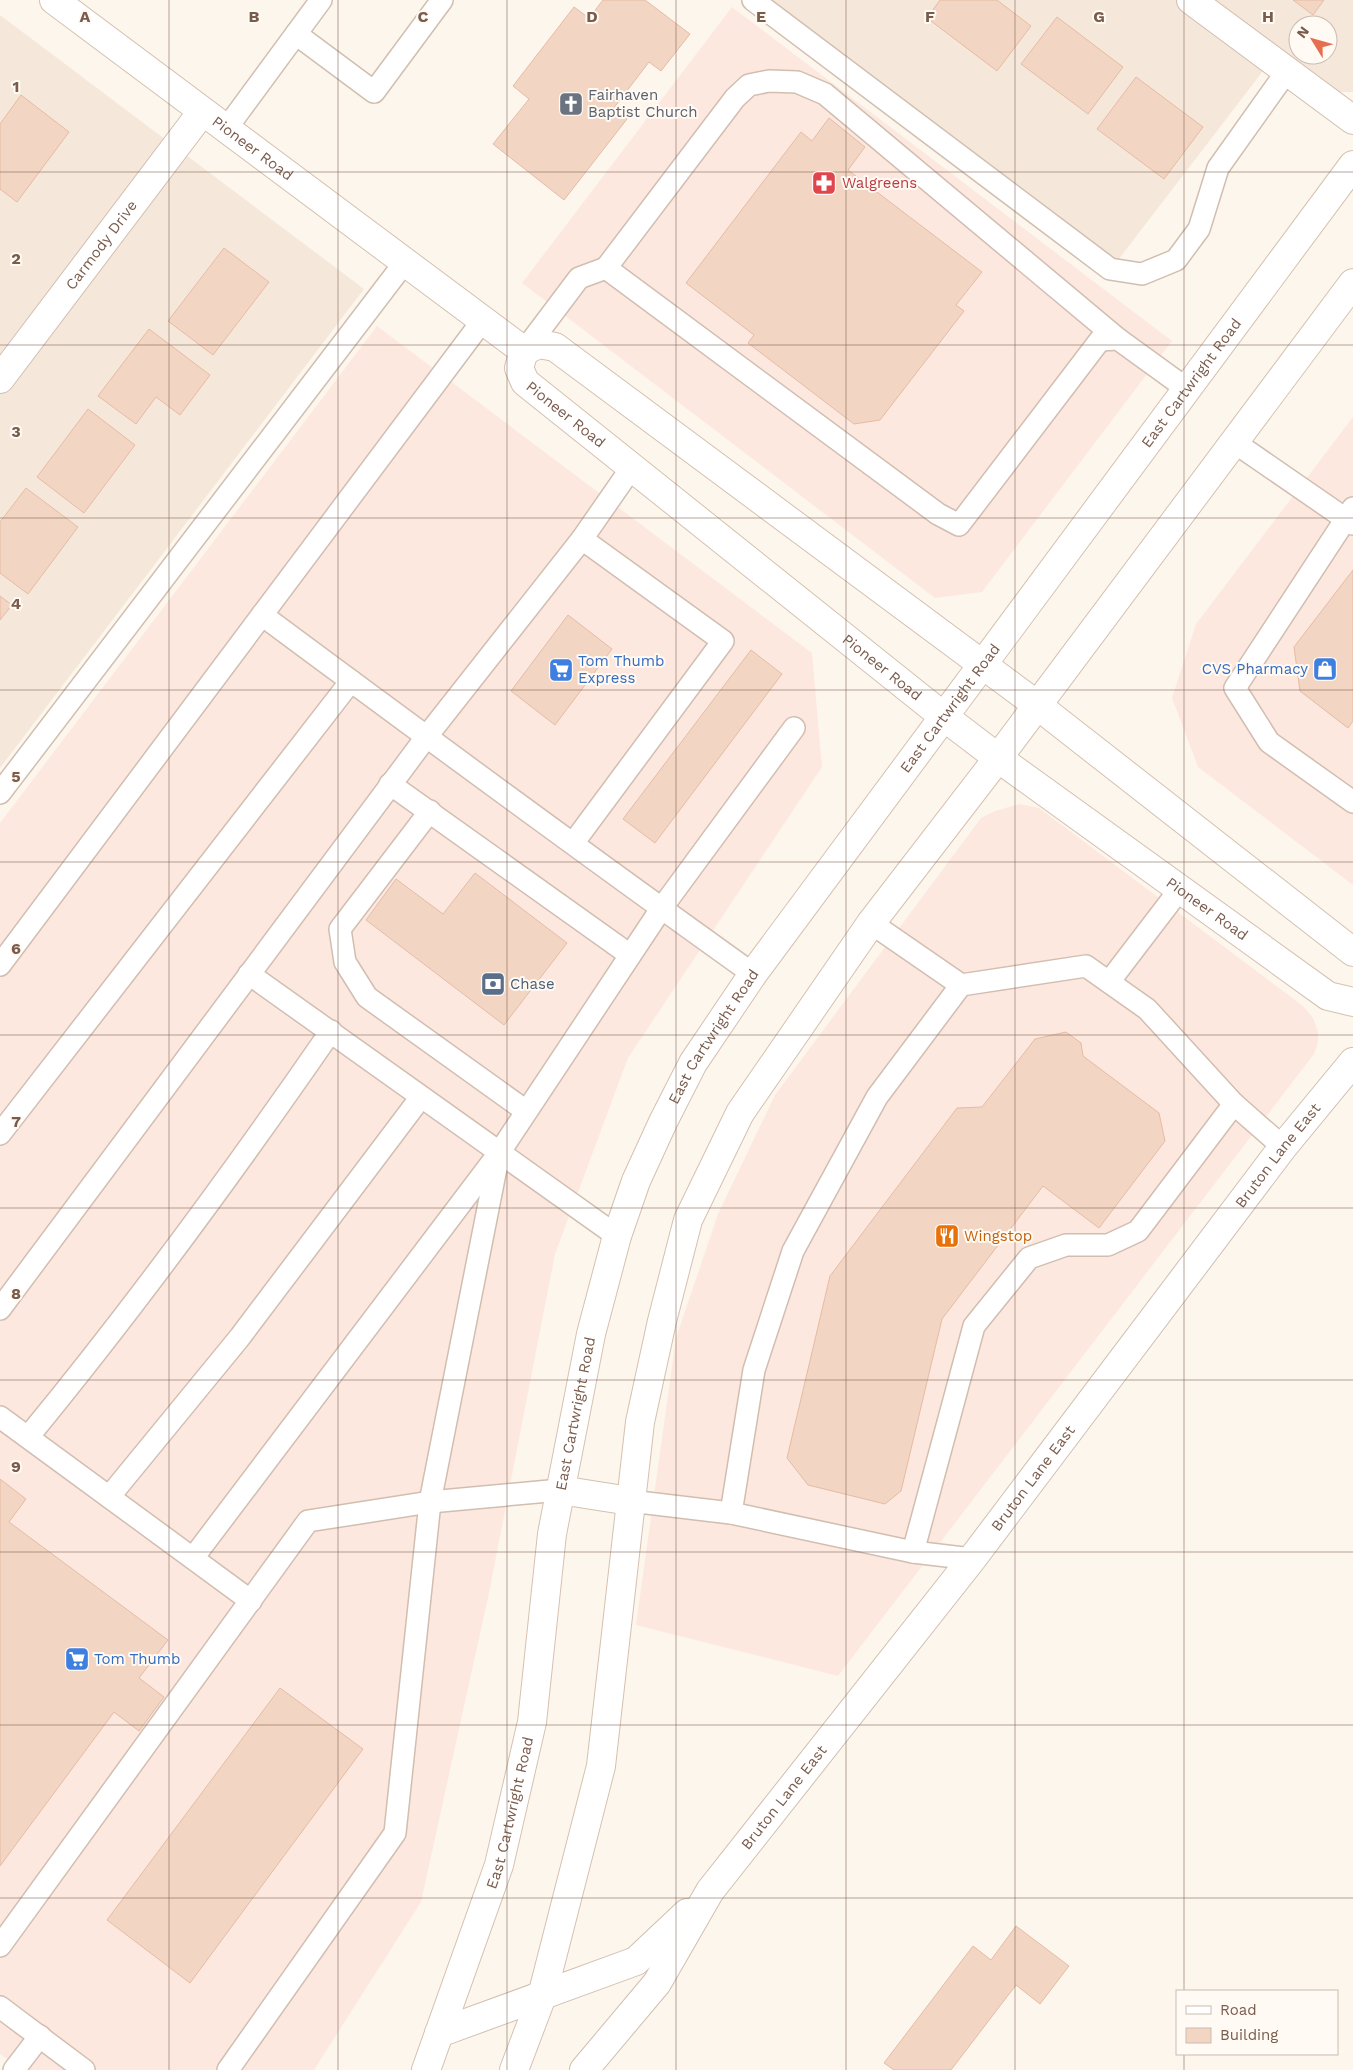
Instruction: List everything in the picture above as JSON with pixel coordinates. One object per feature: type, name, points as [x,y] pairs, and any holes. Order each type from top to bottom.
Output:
[{"type":"main road","name":"Pioneer Road","points":[[55,0],[202,112],[524,351],[519,368],[525,382],[943,716],[998,758],[1328,996],[1353,1002]]},
{"type":"main road","points":[[1191,0],[1353,120]]},
{"type":"main road","name":"Carmody Drive","points":[[0,379],[202,112]]},
{"type":"main road","name":"East Cartwright Road","points":[[426,2070],[499,1865],[532,1722],[552,1534],[591,1334],[618,1236],[636,1181],[663,1122],[693,1063],[753,974],[1353,165]]},
{"type":"main road","points":[[514,2070],[542,1996],[601,1766],[640,1422],[662,1321],[688,1220],[740,1113],[871,923],[998,758],[1353,283]]},
{"type":"main road","points":[[524,351],[539,344],[555,347],[1037,705],[1353,952]]},
{"type":"main road","name":"Bruton Lane East","points":[[439,2033],[636,1962],[710,1891],[972,1559],[1284,1146],[1353,1062]]},
{"type":"main road","points":[[560,1490],[630,1501]]},
{"type":"main road","name":"Bruton Lane East","points":[[584,2070],[657,1983],[710,1891]]},
{"type":"lane","points":[[226,129],[321,0]]},
{"type":"lane","points":[[296,34],[374,92],[442,0]]},
{"type":"lane","points":[[753,0],[1110,269],[1142,274],[1176,260],[1199,229],[1218,168],[1287,71]]},
{"type":"lane","points":[[524,351],[579,278],[606,268],[735,98],[749,85],[769,81],[797,82],[825,94],[1118,339],[1187,389]]},
{"type":"lane","points":[[0,793],[405,262]]},
{"type":"lane","points":[[606,268],[938,514],[959,525],[1100,340],[1118,339]]},
{"type":"lane","points":[[0,965],[483,320]]},
{"type":"lane","points":[[1234,442],[1350,517],[1236,688],[1269,742],[1353,802]]},
{"type":"lane","points":[[0,1309],[390,784],[582,539],[632,467]]},
{"type":"lane","points":[[574,842],[722,641],[582,539]]},
{"type":"lane","points":[[262,615],[574,842],[661,909],[753,974]]},
{"type":"lane","points":[[0,1134],[351,681]]},
{"type":"lane","points":[[193,1558],[499,1153],[661,909],[794,728]]},
{"type":"lane","points":[[390,784],[630,955]]},
{"type":"lane","points":[[430,811],[340,929],[345,962],[367,997],[526,1111]]},
{"type":"lane","points":[[1109,982],[1180,889]]},
{"type":"lane","points":[[871,923],[961,985],[1086,966],[1147,1009],[1234,1104],[1284,1146]]},
{"type":"lane","points":[[249,974],[618,1236]]},
{"type":"lane","points":[[731,1513],[754,1370],[793,1251],[877,1097],[961,985]]},
{"type":"lane","points":[[28,1437],[76,1379],[265,1127],[331,1031]]},
{"type":"lane","points":[[109,1497],[240,1337],[421,1097]]},
{"type":"lane","points":[[913,1552],[974,1326],[1029,1258],[1066,1245],[1108,1245],[1138,1231],[1234,1104]]},
{"type":"lane","points":[[228,2070],[395,1833],[430,1502],[499,1153]]},
{"type":"lane","points":[[0,1417],[251,1602]]},
{"type":"lane","points":[[0,1946],[308,1521],[430,1502],[560,1490]]},
{"type":"lane","points":[[630,1501],[731,1513],[913,1552],[972,1559]]},
{"type":"lane","points":[[0,2006],[84,2070]]},
{"type":"lane","points":[[14,2070],[40,2036]]},
{"type":"shaded area","points":[[766,0],[1353,0],[1353,92],[1335,92],[1299,65],[1338,65],[1338,15],[1288,15],[1288,57],[1279,50],[1115,264]]},
{"type":"shaded area","points":[[732,7],[1172,341],[982,592],[935,598],[522,283]]},
{"type":"shaded area","points":[[0,15],[364,289],[0,768]]},
{"type":"shaded area","points":[[377,326],[812,653],[822,767],[628,1058],[555,1254],[489,1593],[421,1902],[314,2070],[22,2070],[0,2054],[0,823]]},
{"type":"shaded area","points":[[1353,417],[1353,885],[1198,767],[1172,698],[1196,624]]},
{"type":"shaded area","points":[[1020,804],[1039,808],[1303,1006],[1313,1018],[1318,1032],[1318,1043],[1314,1054],[838,1676],[636,1625],[676,1338],[718,1214],[775,1095],[981,818],[995,811]]},
{"type":"building","name":"Fairhaven Baptist Church","points":[[603,0],[645,0],[690,34],[661,71],[649,62],[613,109],[627,119],[564,200],[493,144],[529,99],[513,86],[574,7],[589,18]]},
{"type":"building","points":[[940,0],[997,0],[1031,26],[997,71],[927,18]]},
{"type":"building","points":[[1293,0],[1324,0],[1313,15]]},
{"type":"building","points":[[1057,17],[1123,67],[1088,114],[1021,64]]},
{"type":"building","points":[[1136,77],[1203,127],[1164,179],[1097,129]]},
{"type":"building","points":[[21,95],[69,132],[17,202],[0,189],[0,124]]},
{"type":"building","name":"Walgreens","points":[[829,118],[865,147],[848,170],[982,272],[956,305],[964,311],[880,420],[854,424],[748,343],[754,335],[686,283],[801,132],[812,141]]},
{"type":"building","points":[[224,248],[269,282],[213,355],[168,321]]},
{"type":"building","points":[[149,329],[210,375],[180,415],[156,397],[136,424],[98,396]]},
{"type":"building","points":[[88,409],[135,445],[84,513],[37,477]]},
{"type":"building","points":[[26,488],[78,527],[28,594],[0,573],[0,522]]},
{"type":"building","name":"CVS Pharmacy","points":[[1353,570],[1353,721],[1348,728],[1300,691],[1294,647]]},
{"type":"building","points":[[0,596],[12,605],[0,620]]},
{"type":"building","name":"Tom Thumb Express","points":[[568,615],[612,649],[555,725],[511,691]]},
{"type":"building","points":[[751,650],[782,674],[655,843],[623,819]]},
{"type":"building","name":"Chase","points":[[475,873],[567,943],[504,1025],[366,920],[396,879],[443,914]]},
{"type":"building","points":[[1066,1032],[1081,1043],[1083,1056],[1159,1113],[1165,1141],[1099,1228],[1043,1186],[942,1319],[901,1491],[885,1504],[808,1485],[787,1458],[830,1276],[957,1108],[982,1107],[1035,1039]]},
{"type":"building","name":"Tom Thumb","points":[[0,1479],[26,1499],[9,1522],[168,1640],[139,1678],[164,1697],[139,1731],[114,1712],[0,1866]]},
{"type":"building","points":[[280,1688],[363,1749],[190,1983],[107,1920]]},
{"type":"building","points":[[1016,1926],[1069,1966],[1040,2004],[1016,1985],[951,2070],[894,2070],[884,2063],[973,1946],[991,1960]]},
{"type":"place","name":"Fairhaven Baptist Church","points":[[571,104]]},
{"type":"place","name":"Walgreens","points":[[824,183]]},
{"type":"place","name":"CVS Pharmacy","points":[[1325,669]]},
{"type":"place","name":"Tom Thumb Express","points":[[561,670]]},
{"type":"place","name":"Chase","points":[[493,984]]},
{"type":"place","name":"Wingstop","points":[[947,1236]]},
{"type":"place","name":"Tom Thumb","points":[[77,1659]]}]
